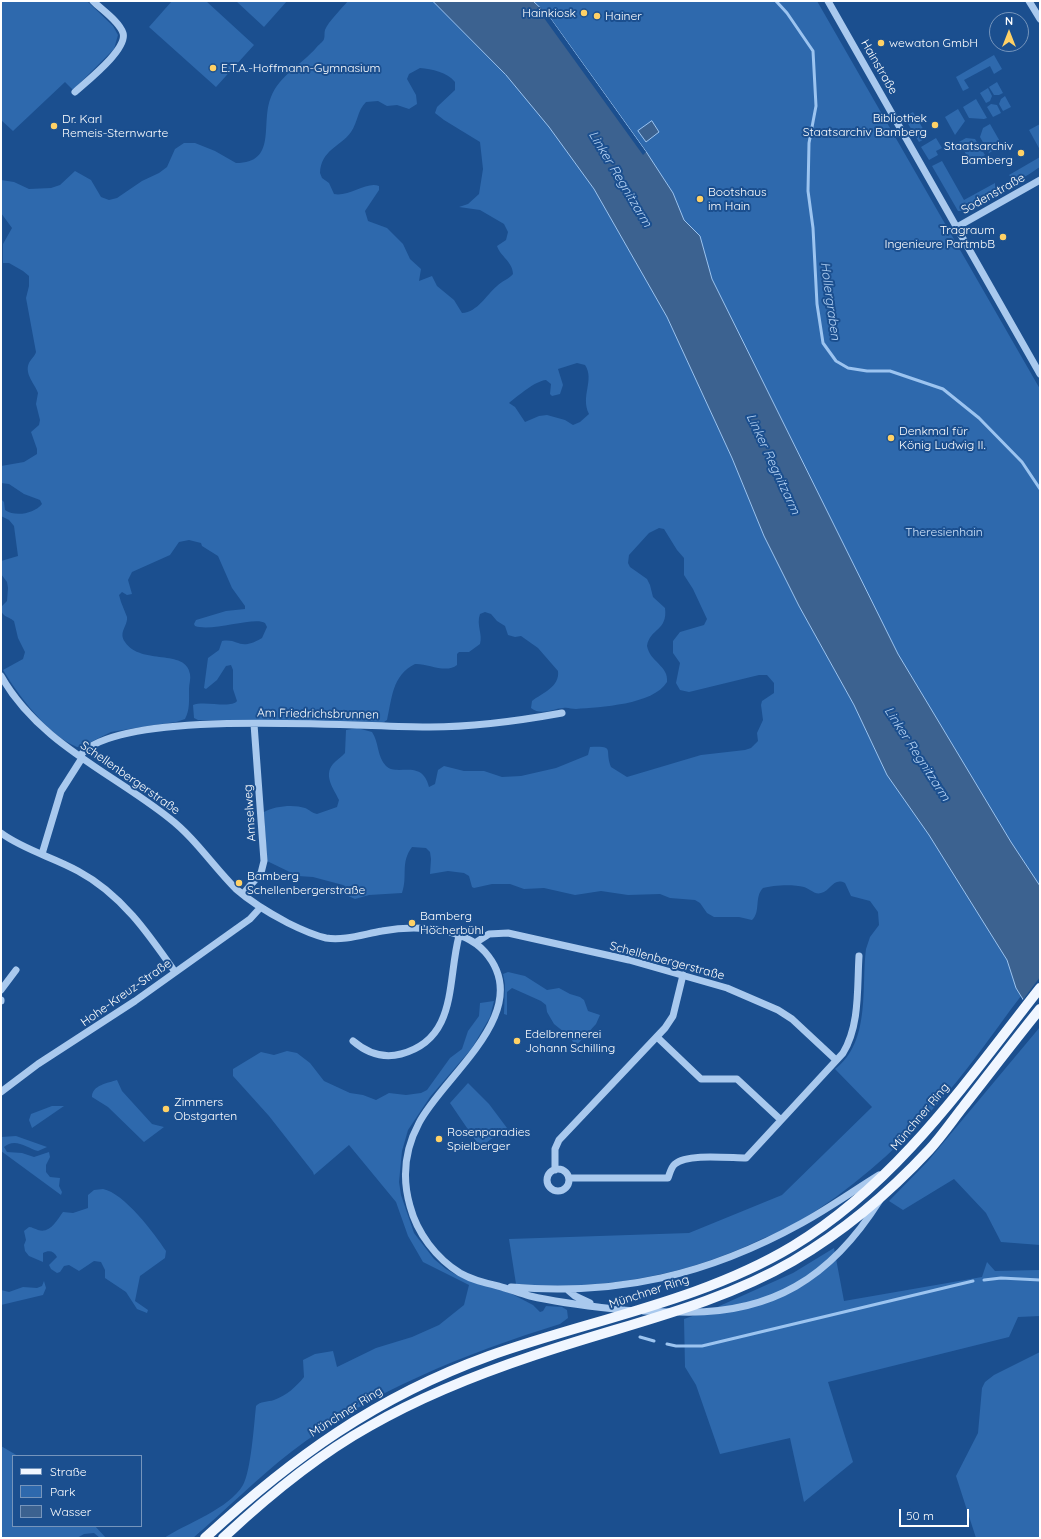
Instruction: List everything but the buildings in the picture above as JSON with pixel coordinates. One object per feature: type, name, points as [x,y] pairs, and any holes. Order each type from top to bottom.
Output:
[{"type":"main road","name":"Münchner Ring","points":[[205,1538],[253,1494],[297,1460],[347,1424],[410,1390],[465,1365],[714,1284],[762,1263],[813,1234],[866,1193],[900,1160],[946,1108],[1040,988]]},
{"type":"main road","name":"Münchner Ring","points":[[223,1538],[264,1501],[312,1464],[368,1426],[399,1409],[447,1387],[503,1366],[718,1296],[755,1281],[817,1246],[843,1228],[885,1194],[930,1148],[1040,1009]]},
{"type":"street","points":[[76,92],[106,63],[120,46],[123,37],[120,27],[93,1]]},
{"type":"street","name":"Hainstraße","points":[[828,1],[1040,374]]},
{"type":"street","points":[[1029,1],[1040,19]]},
{"type":"street","name":"Sodenstraße","points":[[957,227],[1040,180]]},
{"type":"street","name":"Schellenbergerstraße","points":[[1,676],[15,698],[33,719],[61,744],[170,818],[243,894],[260,908],[291,924],[327,938],[342,938],[382,930],[413,928],[435,930],[459,936],[475,943],[484,951],[492,962],[498,977],[498,1007],[492,1022],[478,1046],[430,1105],[419,1123],[408,1152],[405,1184],[412,1214],[431,1248],[458,1271],[468,1277],[529,1296],[630,1311],[695,1312],[738,1308],[768,1300],[794,1289],[811,1277],[850,1241],[868,1220],[885,1194]]},
{"type":"street","name":"Am Friedrichsbrunnen","points":[[81,757],[88,748],[113,738],[157,728],[186,725],[347,723],[430,728],[488,725],[562,713]]},
{"type":"street","name":"Amselweg","points":[[243,894],[261,873],[264,861],[254,724]]},
{"type":"street","points":[[42,854],[61,791],[81,757]]},
{"type":"street","points":[[1,833],[79,872],[103,887],[119,900],[136,918],[175,972]]},
{"type":"street","name":"Hohe-Kreuz-Straße","points":[[1,1092],[38,1064],[128,1006],[250,920],[260,908]]},
{"type":"street","name":"Schellenbergerstraße","points":[[475,943],[489,934],[508,934],[629,960],[727,988],[778,1010],[792,1019],[836,1060]]},
{"type":"street","points":[[353,1041],[366,1052],[375,1055],[387,1056],[408,1052],[430,1037],[439,1027],[448,1007],[455,952],[459,936]]},
{"type":"street","points":[[569,1178],[668,1178],[676,1163],[694,1157],[746,1158],[836,1060],[850,1041],[853,1028],[859,956]]},
{"type":"street","points":[[1,990],[16,970]]},
{"type":"street","points":[[554,1170],[555,1149],[559,1140],[665,1028],[672,1016],[683,975]]},
{"type":"street","points":[[657,1037],[701,1079],[737,1079],[781,1120]]},
{"type":"street","name":"Schellenbergerstraße","points":[[497,1286],[568,1290],[620,1286],[662,1279],[710,1265],[737,1255],[803,1223],[900,1160]]},
{"type":"street","points":[[554,1170],[564,1171],[569,1178],[563,1189],[559,1190],[551,1188],[548,1184],[548,1175],[554,1170]]},
{"type":"street","name":"Schellenbergerstraße","points":[[568,1290],[574,1296],[602,1307]]},
{"type":"green space","points":[[1,1],[87,1],[113,26],[118,35],[114,49],[73,90],[65,82],[13,131],[1,120]]},
{"type":"green space","points":[[172,1],[206,1],[254,45],[216,87],[149,27]]},
{"type":"green space","points":[[236,1],[287,1],[264,27]]},
{"type":"green space","points":[[348,1],[433,1],[506,75],[549,127],[594,189],[667,317],[732,458],[764,536],[799,606],[854,705],[887,775],[929,835],[1007,960],[1016,988],[1021,996],[967,1069],[944,1097],[902,1141],[853,1184],[796,1224],[734,1251],[674,1271],[612,1283],[548,1286],[516,1284],[509,1239],[689,1233],[782,1195],[872,1107],[835,1069],[846,1058],[854,1044],[859,1029],[862,1014],[866,949],[870,937],[879,925],[878,912],[870,901],[851,896],[845,883],[841,882],[835,883],[824,892],[819,893],[815,893],[799,886],[789,885],[767,887],[763,888],[760,892],[755,917],[752,920],[739,917],[714,917],[707,913],[700,903],[695,900],[670,898],[660,894],[628,895],[601,891],[575,895],[544,888],[524,889],[510,884],[492,884],[474,888],[472,887],[469,876],[464,873],[448,871],[430,874],[430,852],[426,848],[412,847],[406,859],[404,887],[402,893],[369,895],[355,899],[346,895],[345,886],[343,885],[313,877],[298,876],[267,861],[264,812],[278,807],[295,806],[305,808],[317,814],[337,807],[339,800],[330,782],[330,769],[333,764],[345,753],[346,730],[357,728],[372,732],[381,758],[386,766],[396,770],[409,770],[421,773],[426,778],[429,787],[435,784],[438,770],[444,766],[464,771],[484,771],[502,777],[521,776],[556,768],[588,755],[590,747],[606,748],[608,750],[611,767],[627,777],[701,755],[751,748],[758,741],[757,733],[763,720],[761,705],[762,701],[774,693],[774,683],[767,675],[759,675],[689,692],[680,690],[676,683],[680,663],[673,653],[673,641],[680,632],[704,625],[707,619],[693,589],[684,575],[684,558],[677,550],[664,529],[659,528],[649,533],[629,555],[628,563],[630,567],[647,579],[653,597],[665,608],[664,621],[649,640],[647,646],[652,656],[665,672],[667,682],[660,690],[650,696],[612,706],[576,709],[565,708],[543,712],[539,712],[531,708],[532,701],[550,689],[556,681],[558,671],[538,648],[521,636],[515,637],[508,635],[505,626],[497,621],[491,614],[485,612],[480,614],[479,618],[481,637],[480,644],[469,652],[459,652],[457,654],[457,665],[453,668],[415,664],[402,674],[394,688],[387,720],[384,722],[198,720],[194,718],[193,705],[204,703],[229,704],[237,701],[233,689],[233,670],[231,665],[226,666],[217,680],[206,689],[204,688],[208,658],[219,650],[222,641],[248,644],[262,638],[267,627],[265,623],[260,621],[212,627],[195,626],[194,624],[196,620],[226,611],[245,609],[245,606],[232,588],[218,556],[202,546],[201,543],[189,540],[179,542],[170,555],[132,572],[128,580],[132,594],[127,595],[122,592],[119,595],[127,617],[122,635],[125,642],[132,649],[141,653],[180,661],[187,666],[190,678],[189,701],[187,716],[185,719],[176,722],[111,732],[83,746],[77,747],[66,742],[35,714],[3,670],[23,659],[25,652],[18,638],[14,621],[4,615],[1,610],[1,607],[7,601],[8,588],[7,582],[1,574],[1,561],[18,556],[14,526],[9,520],[1,516],[1,499],[4,502],[5,510],[19,514],[34,510],[42,504],[40,500],[24,494],[9,484],[1,483],[1,466],[24,462],[37,454],[37,449],[31,432],[39,425],[40,420],[36,404],[38,393],[30,379],[28,371],[29,363],[36,352],[26,298],[29,286],[29,276],[9,263],[3,263],[3,244],[12,228],[1,213],[1,180],[14,182],[29,189],[51,188],[60,185],[75,171],[91,180],[101,197],[109,200],[117,198],[142,181],[159,173],[167,167],[175,149],[184,143],[195,143],[215,151],[236,163],[249,161],[258,156],[263,149],[268,107],[271,97],[279,83],[323,41],[325,31],[332,19]],"holes":[[[420,68],[444,73],[455,82],[455,90],[437,107],[435,113],[480,142],[483,169],[479,194],[468,204],[459,207],[480,210],[504,224],[508,232],[506,240],[497,246],[511,266],[513,274],[497,286],[473,310],[468,312],[462,313],[454,300],[437,286],[432,276],[419,281],[421,269],[410,259],[403,244],[387,228],[368,221],[365,211],[379,190],[379,186],[374,185],[346,193],[334,194],[329,183],[322,178],[320,173],[321,165],[327,154],[351,132],[361,109],[366,102],[378,101],[387,106],[397,105],[409,109],[417,104],[416,95],[407,79],[409,74]],[[577,363],[585,365],[589,376],[586,395],[589,414],[580,422],[573,425],[565,420],[547,415],[539,416],[525,422],[515,407],[509,403],[532,386],[546,380],[551,384],[550,394],[552,396],[560,394],[563,385],[558,369]]]},
{"type":"green space","name":"Theresienhain","points":[[533,1],[817,1],[1040,389],[1040,886],[1011,842],[898,654],[712,279],[700,236],[684,220],[673,193],[647,153],[548,15]]},
{"type":"green space","points":[[994,55],[1002,69],[994,74],[990,66],[964,80],[969,88],[963,91],[956,77]]},
{"type":"green space","points":[[997,82],[1003,93],[994,95],[989,87]]},
{"type":"green space","points":[[988,88],[992,96],[990,101],[986,103],[980,93]]},
{"type":"green space","points":[[1005,96],[1011,107],[1003,111],[999,104],[1001,99]]},
{"type":"green space","points":[[976,99],[987,118],[969,118],[963,107]]},
{"type":"green space","points":[[991,104],[997,105],[1001,113],[993,117],[987,107]]},
{"type":"green space","points":[[958,109],[965,121],[955,135],[945,117]]},
{"type":"green space","points":[[913,112],[928,137],[919,142],[904,117]]},
{"type":"green space","points":[[990,124],[1002,145],[989,153],[980,137],[983,128]]},
{"type":"green space","points":[[1040,124],[1040,150],[1029,130]]},
{"type":"green space","points":[[936,138],[942,148],[936,151],[938,155],[929,160],[921,147]]},
{"type":"green space","points":[[966,138],[975,139],[985,155],[971,163],[959,142]]},
{"type":"green space","points":[[1040,157],[1040,167],[1028,175],[1020,179],[1016,179],[1009,175]]},
{"type":"green space","points":[[942,161],[964,200],[995,183],[995,192],[962,211],[958,211],[932,166]]},
{"type":"green space","points":[[508,972],[525,976],[547,990],[559,988],[580,997],[584,1000],[588,1011],[600,1015],[596,1024],[576,1046],[569,1036],[554,1024],[547,1012],[546,1005],[541,1001],[512,988],[507,992],[507,1015],[504,1014],[505,984],[503,974]]},
{"type":"green space","points":[[494,1001],[490,1017],[472,1048],[430,1097],[408,1130],[402,1151],[399,1182],[401,1195],[414,1233],[434,1259],[446,1269],[458,1276],[510,1293],[533,1305],[540,1312],[543,1311],[546,1306],[562,1307],[567,1310],[568,1318],[560,1324],[489,1348],[420,1376],[353,1410],[291,1452],[193,1538],[164,1538],[207,1515],[237,1494],[243,1485],[248,1469],[256,1406],[262,1402],[272,1401],[279,1398],[298,1384],[304,1377],[303,1360],[315,1354],[333,1351],[337,1367],[376,1348],[412,1337],[439,1325],[464,1305],[469,1285],[423,1262],[408,1236],[396,1202],[349,1145],[314,1175],[269,1116],[233,1076],[233,1069],[261,1052],[274,1055],[287,1051],[297,1053],[310,1063],[324,1081],[350,1093],[363,1095],[376,1100],[389,1093],[406,1095],[421,1093],[427,1090],[450,1058],[462,1049],[468,1031],[479,1016],[480,1003]]},
{"type":"green space","points":[[1040,1027],[1040,1245],[1001,1242],[986,1213],[954,1179],[903,1210],[889,1201],[928,1161]]},
{"type":"green space","points":[[117,1080],[122,1091],[152,1124],[164,1127],[144,1142],[108,1107],[92,1097],[93,1093],[98,1087]]},
{"type":"green space","points":[[468,1083],[489,1104],[507,1128],[480,1147],[450,1103]]},
{"type":"green space","points":[[52,1106],[64,1106],[32,1128],[29,1120],[31,1114]]},
{"type":"green space","points":[[16,1136],[47,1147],[38,1151],[21,1144],[12,1143],[4,1147],[7,1152],[22,1153],[34,1157],[49,1152],[50,1157],[46,1165],[46,1172],[50,1177],[60,1178],[59,1186],[62,1192],[61,1195],[1,1151],[1,1137]]},
{"type":"green space","points":[[103,1189],[111,1192],[129,1206],[154,1234],[166,1251],[165,1258],[140,1276],[135,1301],[148,1310],[147,1313],[137,1309],[126,1292],[105,1278],[105,1270],[101,1262],[94,1261],[79,1271],[69,1265],[64,1266],[60,1272],[57,1273],[51,1269],[49,1265],[57,1257],[53,1252],[49,1251],[43,1253],[43,1262],[29,1256],[25,1251],[24,1245],[26,1240],[24,1231],[29,1227],[42,1231],[50,1228],[63,1212],[73,1213],[88,1208],[88,1195],[94,1190]]},
{"type":"green space","points":[[834,1248],[844,1301],[982,1277],[987,1262],[995,1271],[1040,1270],[1040,1316],[1018,1317],[1009,1337],[828,1382],[853,1462],[804,1502],[790,1438],[720,1454],[696,1385],[685,1367],[684,1319],[715,1308],[793,1273]]},
{"type":"green space","points":[[44,1281],[46,1288],[43,1295],[1,1305],[1,1290],[9,1292],[23,1287],[37,1288],[42,1286]]},
{"type":"green space","points":[[1040,1352],[1040,1538],[976,1538],[956,1476],[978,1433],[982,1388],[985,1382],[994,1375]]},
{"type":"green space","points":[[1,1446],[16,1455],[12,1455],[12,1527],[96,1527],[106,1538],[100,1538],[94,1533],[84,1534],[77,1538],[1,1538]]},
{"type":"water","name":"Linker Regnitzarm","points":[[433,1],[533,1],[548,15],[647,153],[673,193],[684,220],[700,236],[712,279],[898,654],[1011,842],[1040,886],[1040,1027],[1016,988],[1007,960],[929,835],[887,775],[854,705],[799,606],[764,536],[732,458],[667,317],[594,189],[549,127],[506,75]]},
{"type":"water","points":[[652,121],[659,132],[646,142],[638,131]]},
{"type":"pier","points":[[548,15],[646,152],[643,155],[544,18]]},
{"type":"pier","points":[[1040,977],[1040,1026],[1039,1028],[1022,1001]]},
{"type":"waterway","name":"Hollergraben","points":[[776,1],[787,13],[813,51],[816,106],[809,143],[808,191],[813,228],[817,304],[823,343],[836,361],[848,368],[867,371],[890,371],[943,389],[979,418],[1022,462],[1040,489]]},
{"type":"waterway","points":[[984,1280],[1001,1278],[1040,1280]]},
{"type":"waterway","points":[[667,1344],[676,1346],[702,1346],[973,1281]]},
{"type":"waterway","points":[[640,1337],[654,1341]]},
{"type":"place","name":"Hainkiosk","points":[[584,13]]},
{"type":"place","name":"Hainer","points":[[597,16]]},
{"type":"place","name":"wewaton GmbH","points":[[881,43]]},
{"type":"place","name":"E.T.A.-Hoffmann-Gymnasium","points":[[213,68]]},
{"type":"place","name":"Bibliothek Staatsarchiv Bamberg","points":[[935,125]]},
{"type":"place","name":"Dr. Karl Remeis-Sternwarte","points":[[54,126]]},
{"type":"place","name":"Staatsarchiv Bamberg","points":[[1021,153]]},
{"type":"place","name":"Bootshaus im Hain","points":[[700,199]]},
{"type":"place","name":"Tragraum Ingenieure PartmbB","points":[[1003,237]]},
{"type":"place","name":"Denkmal für König Ludwig II.","points":[[891,438]]},
{"type":"place","name":"Bamberg Schellenbergerstraße","points":[[239,883]]},
{"type":"place","name":"Bamberg Höcherbühl","points":[[412,923]]},
{"type":"place","name":"Edelbrennerei Johann Schilling","points":[[517,1041]]},
{"type":"place","name":"Zimmers Obstgarten","points":[[166,1109]]},
{"type":"place","name":"Rosenparadies Spielberger","points":[[439,1139]]}]
